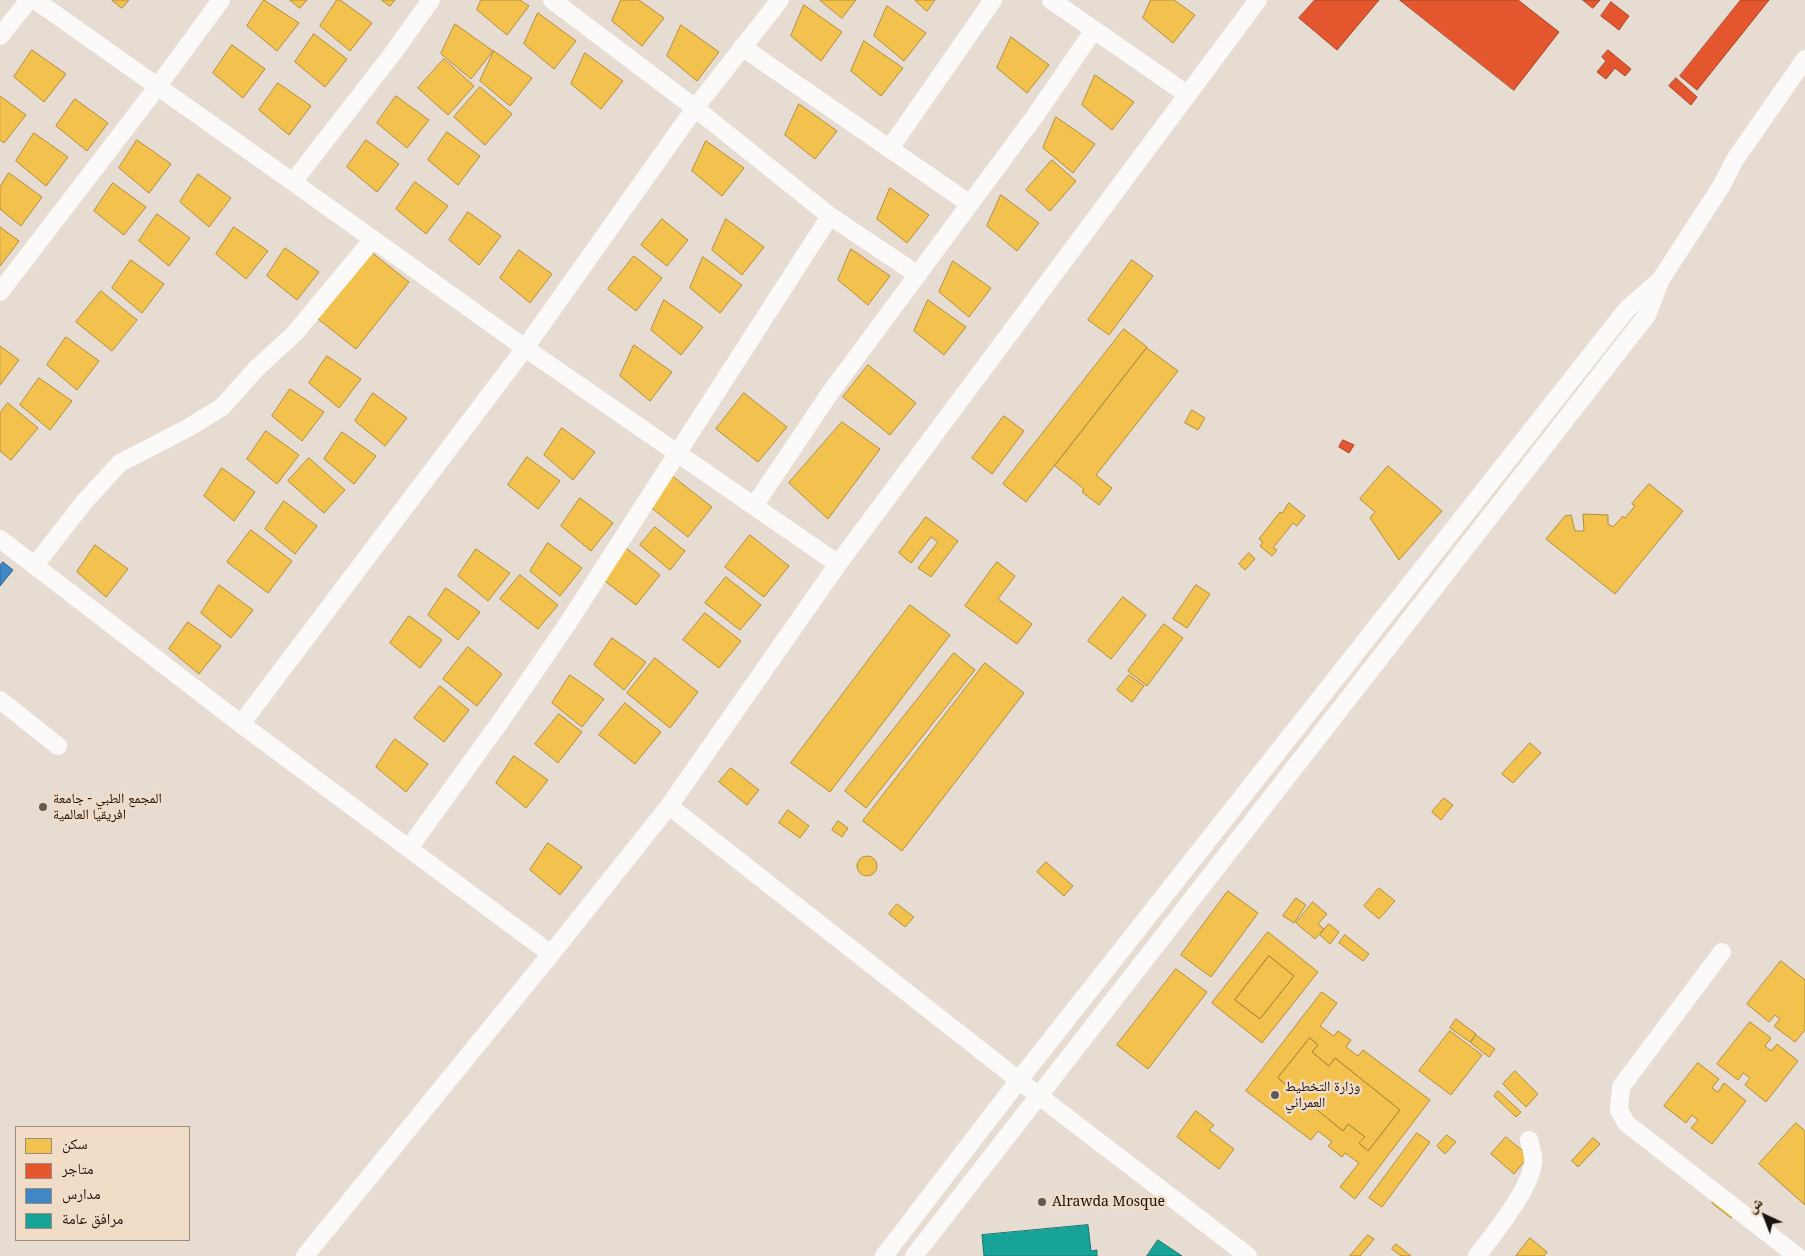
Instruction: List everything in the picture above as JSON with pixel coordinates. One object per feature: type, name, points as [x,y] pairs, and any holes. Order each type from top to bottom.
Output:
[{"type":"street","points":[[0,36],[29,0]]},
{"type":"street","points":[[35,0],[525,348],[838,564]]},
{"type":"street","points":[[0,292],[222,0]]},
{"type":"street","points":[[293,182],[432,0]]},
{"type":"street","points":[[552,0],[695,108],[830,216],[918,275]]},
{"type":"street","points":[[240,724],[525,348],[695,108],[780,0]]},
{"type":"street","points":[[890,148],[993,0]]},
{"type":"street","points":[[1051,0],[1188,96]]},
{"type":"street","points":[[305,1256],[669,806],[838,564],[1258,0]]},
{"type":"street","points":[[754,506],[830,393],[1035,116],[1094,30]]},
{"type":"street","points":[[742,47],[970,204]]},
{"type":"street","points":[[914,1256],[1647,315],[1662,279],[1722,185],[1738,155],[1805,59]]},
{"type":"street","points":[[408,848],[503,718],[568,623],[830,216]]},
{"type":"street","points":[[35,565],[85,501],[120,463],[188,428],[222,407],[257,368],[296,333],[373,239]]},
{"type":"street","points":[[884,1256],[1019,1080],[1626,309],[1662,279]]},
{"type":"street","points":[[0,538],[240,724],[551,954]]},
{"type":"street","points":[[0,700],[58,746]]},
{"type":"street","points":[[669,806],[1039,1096],[1248,1256]]},
{"type":"street","points":[[1722,952],[1621,1087],[1619,1110],[1626,1123],[1797,1256]]},
{"type":"street","points":[[1477,1256],[1530,1178],[1534,1161],[1529,1140]]},
{"type":"building: سكن","points":[[112,0],[129,0],[122,8]]},
{"type":"building: سكن","points":[[264,0],[299,23],[277,51],[247,26]]},
{"type":"building: سكن","points":[[290,0],[307,0],[300,8]]},
{"type":"building: سكن","points":[[337,0],[340,0],[372,23],[350,51],[320,26]]},
{"type":"building: سكن","points":[[382,0],[395,0],[390,6]]},
{"type":"building: سكن","points":[[481,0],[520,0],[529,6],[507,35],[477,10]]},
{"type":"building: سكن","points":[[621,0],[639,0],[664,18],[642,46],[612,21]]},
{"type":"building: سكن","points":[[820,0],[856,0],[842,18]]},
{"type":"building: سكن","points":[[915,0],[935,0],[927,11]]},
{"type":"building: سكن","points":[[1151,0],[1174,0],[1195,15],[1173,43],[1143,18]]},
{"type":"building: سكن","points":[[804,5],[842,32],[821,61],[791,36]]},
{"type":"building: سكن","points":[[887,6],[926,33],[904,61],[874,36]]},
{"type":"building: سكن","points":[[538,13],[576,41],[554,69],[524,44]]},
{"type":"building: سكن","points":[[455,24],[493,51],[471,79],[441,54]]},
{"type":"building: سكن","points":[[681,25],[719,52],[697,81],[667,56]]},
{"type":"building: سكن","points":[[314,34],[347,59],[325,87],[295,62]]},
{"type":"building: سكن","points":[[1011,37],[1049,65],[1027,93],[997,68]]},
{"type":"building: سكن","points":[[864,41],[903,68],[881,96],[851,71]]},
{"type":"building: سكن","points":[[232,45],[265,69],[243,98],[213,73]]},
{"type":"building: سكن","points":[[32,50],[66,74],[44,102],[14,77]]},
{"type":"building: سكن","points":[[494,51],[532,78],[510,106],[480,81]]},
{"type":"building: سكن","points":[[585,53],[623,81],[601,109],[571,84]]},
{"type":"building: سكن","points":[[444,59],[474,86],[448,115],[418,88]]},
{"type":"building: سكن","points":[[1095,75],[1134,102],[1112,130],[1082,105]]},
{"type":"building: سكن","points":[[278,83],[311,106],[289,135],[259,110]]},
{"type":"building: سكن","points":[[480,87],[512,114],[485,145],[454,117]]},
{"type":"building: سكن","points":[[0,96],[26,115],[4,143],[0,140]]},
{"type":"building: سكن","points":[[396,96],[429,120],[407,148],[377,123]]},
{"type":"building: سكن","points":[[75,99],[108,123],[87,151],[56,126]]},
{"type":"building: سكن","points":[[799,104],[837,131],[815,159],[785,135]]},
{"type":"building: سكن","points":[[1056,117],[1095,144],[1073,173],[1043,148]]},
{"type":"building: سكن","points":[[447,132],[480,156],[458,185],[428,160]]},
{"type":"building: سكن","points":[[34,133],[68,157],[46,186],[16,161]]},
{"type":"building: سكن","points":[[137,140],[171,164],[149,193],[119,168]]},
{"type":"building: سكن","points":[[366,140],[399,164],[377,192],[347,167]]},
{"type":"building: سكن","points":[[706,141],[744,168],[722,196],[692,171]]},
{"type":"building: سكن","points":[[1052,160],[1076,181],[1050,211],[1026,190]]},
{"type":"building: سكن","points":[[9,173],[42,197],[21,226],[0,209],[0,187]]},
{"type":"building: سكن","points":[[198,174],[231,198],[209,227],[180,202]]},
{"type":"building: سكن","points":[[415,182],[448,206],[426,234],[396,209]]},
{"type":"building: سكن","points":[[113,183],[146,207],[124,235],[94,211]]},
{"type":"building: سكن","points":[[890,188],[929,215],[907,243],[877,219]]},
{"type":"building: سكن","points":[[1001,195],[1039,223],[1017,251],[987,226]]},
{"type":"building: سكن","points":[[468,212],[501,236],[479,265],[449,240]]},
{"type":"building: سكن","points":[[157,214],[190,238],[169,266],[139,241]]},
{"type":"building: سكن","points":[[662,219],[688,240],[667,266],[641,245]]},
{"type":"building: سكن","points":[[726,219],[764,247],[742,275],[712,250]]},
{"type":"building: سكن","points":[[0,227],[19,241],[0,266]]},
{"type":"building: سكن","points":[[234,227],[268,251],[246,279],[216,254]]},
{"type":"building: سكن","points":[[285,248],[319,272],[297,300],[267,276]]},
{"type":"building: سكن","points":[[851,249],[890,276],[868,305],[838,280]]},
{"type":"building: سكن","points":[[519,250],[552,274],[530,303],[500,278]]},
{"type":"building: سكن","points":[[371,252],[409,282],[356,349],[318,319]]},
{"type":"building: سكن","points":[[634,256],[662,278],[636,311],[608,289]]},
{"type":"building: سكن","points":[[703,257],[742,285],[720,313],[690,288]]},
{"type":"building: سكن","points":[[131,260],[164,284],[142,313],[112,288]]},
{"type":"building: سكن","points":[[1132,260],[1153,276],[1109,335],[1088,320]]},
{"type":"building: سكن","points":[[953,261],[991,288],[969,317],[939,292]]},
{"type":"building: سكن","points":[[101,291],[137,320],[112,351],[76,322]]},
{"type":"building: سكن","points":[[664,300],[703,327],[681,355],[651,330]]},
{"type":"building: سكن","points":[[928,300],[966,327],[944,355],[914,331]]},
{"type":"building: سكن","points":[[1124,329],[1147,347],[1026,502],[1003,484]]},
{"type":"building: سكن","points":[[66,337],[99,361],[77,390],[47,365]]},
{"type":"building: سكن","points":[[634,345],[672,372],[650,401],[620,376]]},
{"type":"building: سكن","points":[[0,346],[19,360],[0,385]]},
{"type":"building: سكن","points":[[1147,348],[1178,371],[1096,475],[1112,488],[1099,505],[1082,492],[1084,489],[1055,466]]},
{"type":"building: سكن","points":[[327,356],[361,379],[339,408],[309,383]]},
{"type":"building: سكن","points":[[868,365],[916,403],[890,435],[843,397]]},
{"type":"building: سكن","points":[[39,378],[72,401],[50,430],[20,405]]},
{"type":"building: سكن","points":[[290,389],[324,412],[302,441],[272,416]]},
{"type":"building: سكن","points":[[373,393],[407,418],[385,446],[355,421]]},
{"type":"building: سكن","points":[[744,393],[787,427],[758,462],[716,429]]},
{"type":"building: سكن","points":[[8,403],[38,428],[11,460],[0,451],[0,413]]},
{"type":"building: سكن","points":[[1192,410],[1205,418],[1198,430],[1185,423]]},
{"type":"building: سكن","points":[[1004,416],[1024,431],[992,474],[972,458]]},
{"type":"building: سكن","points":[[842,422],[880,449],[828,519],[789,483]]},
{"type":"building: سكن","points":[[562,428],[595,452],[573,480],[544,455]]},
{"type":"building: سكن","points":[[266,431],[299,455],[277,484],[247,459]]},
{"type":"building: سكن","points":[[342,432],[376,456],[354,484],[324,459]]},
{"type":"building: سكن","points":[[527,457],[560,481],[538,509],[508,485]]},
{"type":"building: سكن","points":[[309,458],[345,490],[324,513],[288,481]]},
{"type":"building: سكن","points":[[1388,466],[1442,511],[1399,560],[1370,518],[1375,512],[1360,499]]},
{"type":"building: سكن","points":[[222,468],[255,492],[234,521],[204,496]]},
{"type":"building: سكن","points":[[671,475],[712,507],[688,537],[648,505]]},
{"type":"building: سكن","points":[[1649,484],[1683,511],[1615,594],[1546,539],[1565,516],[1571,515],[1575,531],[1584,531],[1583,514],[1608,515],[1608,524],[1613,527],[1623,516],[1625,518],[1635,506],[1632,504]]},
{"type":"building: سكن","points":[[580,498],[613,523],[591,551],[561,526]]},
{"type":"building: سكن","points":[[284,501],[317,526],[295,554],[265,529]]},
{"type":"building: سكن","points":[[1289,503],[1305,516],[1297,526],[1293,523],[1273,548],[1277,550],[1272,556],[1260,546],[1263,542],[1259,539]]},
{"type":"building: سكن","points":[[926,517],[958,541],[931,577],[918,568],[938,542],[931,537],[911,563],[899,553]]},
{"type":"building: سكن","points":[[655,527],[685,551],[670,570],[640,545]]},
{"type":"building: سكن","points":[[251,530],[292,561],[268,593],[227,562]]},
{"type":"building: سكن","points":[[750,535],[789,566],[764,597],[725,567]]},
{"type":"building: سكن","points":[[548,543],[582,568],[560,596],[530,571]]},
{"type":"building: سكن","points":[[95,545],[128,569],[106,597],[77,572]]},
{"type":"building: سكن","points":[[626,548],[660,575],[636,605],[601,578]]},
{"type":"building: سكن","points":[[476,549],[510,573],[488,601],[458,576]]},
{"type":"building: سكن","points":[[1249,553],[1255,559],[1245,570],[1239,564]]},
{"type":"building: سكن","points":[[997,562],[1015,576],[998,599],[1032,624],[1017,644],[965,606]]},
{"type":"building: سكن","points":[[520,575],[558,605],[538,629],[500,599]]},
{"type":"building: سكن","points":[[726,577],[761,605],[740,630],[705,603]]},
{"type":"building: سكن","points":[[219,585],[253,610],[231,638],[201,613]]},
{"type":"building: سكن","points":[[1196,585],[1210,594],[1187,628],[1173,619]]},
{"type":"building: سكن","points":[[446,588],[480,612],[458,640],[428,615]]},
{"type":"building: سكن","points":[[1123,597],[1146,615],[1111,659],[1088,641]]},
{"type":"building: سكن","points":[[910,605],[950,635],[830,792],[791,763]]},
{"type":"building: سكن","points":[[705,613],[741,641],[719,668],[683,640]]},
{"type":"building: سكن","points":[[409,616],[442,640],[420,668],[390,643]]},
{"type":"building: سكن","points":[[188,622],[221,646],[199,674],[169,649]]},
{"type":"building: سكن","points":[[1164,624],[1183,638],[1147,686],[1128,671]]},
{"type":"building: سكن","points":[[612,638],[646,662],[624,690],[594,665]]},
{"type":"building: سكن","points":[[468,647],[502,674],[477,706],[443,679]]},
{"type":"building: سكن","points":[[954,653],[975,670],[866,808],[845,791]]},
{"type":"building: سكن","points":[[655,658],[698,692],[670,728],[627,693]]},
{"type":"building: سكن","points":[[985,663],[1024,693],[902,851],[863,821]]},
{"type":"building: سكن","points":[[570,675],[604,699],[582,727],[552,703]]},
{"type":"building: سكن","points":[[1129,675],[1144,686],[1132,702],[1117,690]]},
{"type":"building: سكن","points":[[440,686],[469,710],[444,742],[414,718]]},
{"type":"building: سكن","points":[[625,703],[661,732],[635,764],[599,735]]},
{"type":"building: سكن","points":[[559,714],[582,732],[558,763],[535,744]]},
{"type":"building: سكن","points":[[395,739],[428,764],[406,792],[376,767]]},
{"type":"building: سكن","points":[[1530,743],[1541,753],[1513,783],[1502,774]]},
{"type":"building: سكن","points":[[514,756],[548,780],[526,808],[496,783]]},
{"type":"building: سكن","points":[[731,768],[759,790],[747,805],[719,782]]},
{"type":"building: سكن","points":[[1444,798],[1453,805],[1441,820],[1432,812]]},
{"type":"building: سكن","points":[[788,810],[809,826],[800,838],[779,823]]},
{"type":"building: سكن","points":[[838,821],[848,828],[842,837],[832,830]]},
{"type":"building: سكن","points":[[548,843],[582,867],[560,895],[530,870]]},
{"type":"building: سكن","points":[[863,856],[871,856],[877,862],[877,870],[871,876],[863,876],[857,870],[857,862]]},
{"type":"building: سكن","points":[[1046,862],[1073,886],[1064,896],[1037,872]]},
{"type":"building: سكن","points":[[1379,888],[1395,901],[1379,919],[1364,906]]},
{"type":"building: سكن","points":[[1228,891],[1258,913],[1211,977],[1181,955]]},
{"type":"building: سكن","points":[[1296,898],[1306,905],[1294,923],[1283,916]]},
{"type":"building: سكن","points":[[1313,902],[1327,914],[1318,924],[1324,929],[1315,939],[1296,923]]},
{"type":"building: سكن","points":[[897,904],[914,917],[905,927],[889,914]]},
{"type":"building: سكن","points":[[1329,924],[1339,932],[1330,944],[1320,935]]},
{"type":"building: سكن","points":[[1268,932],[1318,972],[1262,1043],[1212,1003]],"holes":[[[1269,956],[1294,976],[1260,1019],[1235,1000]]]},
{"type":"building: سكن","points":[[1345,935],[1369,954],[1363,961],[1339,943]]},
{"type":"building: سكن","points":[[1269,956],[1294,976],[1260,1019],[1235,1000]]},
{"type":"building: سكن","points":[[1781,961],[1805,980],[1805,1030],[1795,1042],[1774,1026],[1780,1019],[1775,1015],[1769,1022],[1747,1004]]},
{"type":"building: سكن","points":[[1176,969],[1207,992],[1148,1069],[1117,1045]]},
{"type":"building: سكن","name":"وزارة التخطيط العمراني","points":[[1322,992],[1337,1003],[1320,1026],[1334,1036],[1338,1031],[1351,1040],[1346,1047],[1358,1056],[1363,1050],[1430,1100],[1355,1199],[1340,1187],[1359,1163],[1345,1153],[1342,1157],[1328,1146],[1332,1142],[1318,1131],[1311,1140],[1246,1091]],"holes":[[[1310,1038],[1318,1045],[1312,1052],[1329,1066],[1335,1058],[1400,1110],[1368,1151],[1359,1143],[1365,1137],[1348,1124],[1343,1131],[1278,1078]]]},
{"type":"building: سكن","points":[[1456,1019],[1476,1034],[1470,1042],[1450,1028]]},
{"type":"building: سكن","points":[[1750,1022],[1771,1038],[1765,1046],[1771,1051],[1777,1044],[1798,1061],[1766,1102],[1745,1085],[1750,1078],[1743,1073],[1738,1080],[1717,1064]]},
{"type":"building: سكن","points":[[1450,1031],[1482,1055],[1451,1095],[1419,1071]]},
{"type":"building: سكن","points":[[1476,1035],[1495,1049],[1489,1057],[1471,1043]]},
{"type":"building: سكن","points":[[1310,1038],[1318,1045],[1312,1052],[1329,1066],[1335,1058],[1400,1110],[1368,1151],[1359,1143],[1365,1137],[1348,1124],[1343,1131],[1278,1078]]},
{"type":"building: سكن","points":[[1698,1063],[1719,1079],[1712,1088],[1718,1092],[1724,1083],[1746,1101],[1712,1144],[1691,1128],[1698,1120],[1692,1115],[1686,1123],[1664,1106]]},
{"type":"building: سكن","points":[[1515,1071],[1538,1094],[1526,1107],[1503,1084]]},
{"type":"building: سكن","points":[[1498,1091],[1521,1112],[1516,1117],[1494,1096]]},
{"type":"building: سكن","points":[[1196,1111],[1214,1125],[1209,1130],[1234,1149],[1219,1169],[1177,1137]]},
{"type":"building: سكن","points":[[1796,1123],[1805,1131],[1805,1205],[1759,1164]]},
{"type":"building: سكن","points":[[1417,1133],[1430,1142],[1382,1207],[1369,1198]]},
{"type":"building: سكن","points":[[1447,1135],[1456,1142],[1445,1154],[1437,1146]]},
{"type":"building: سكن","points":[[1506,1137],[1529,1156],[1514,1174],[1491,1154]]},
{"type":"building: سكن","points":[[1593,1138],[1600,1144],[1578,1167],[1572,1161]]},
{"type":"building: سكن","points":[[1717,1196],[1736,1212],[1731,1218],[1712,1203]]},
{"type":"building: سكن","points":[[1368,1235],[1374,1239],[1360,1256],[1350,1256]]},
{"type":"building: سكن","points":[[1530,1238],[1547,1252],[1544,1256],[1516,1256]]},
{"type":"building: سكن","points":[[1396,1244],[1411,1256],[1401,1256],[1392,1249]]},
{"type":"building: متاجر","points":[[1315,0],[1379,0],[1337,50],[1299,18]]},
{"type":"building: متاجر","points":[[1400,0],[1518,0],[1559,32],[1514,90]]},
{"type":"building: متاجر","points":[[1583,0],[1600,0],[1593,8]]},
{"type":"building: متاجر","points":[[1741,0],[1769,0],[1697,90],[1680,76]]},
{"type":"building: متاجر","points":[[1611,2],[1629,16],[1619,30],[1601,16]]},
{"type":"building: متاجر","points":[[1608,50],[1631,69],[1625,76],[1615,68],[1606,79],[1597,72],[1606,61],[1602,57]]},
{"type":"building: متاجر","points":[[1676,78],[1697,97],[1691,105],[1669,86]]},
{"type":"building: متاجر","points":[[1343,440],[1354,445],[1349,453],[1339,447]]},
{"type":"building: مدارس","points":[[3,562],[13,570],[0,586],[0,565]]},
{"type":"building: مرافق عامة","points":[[1088,1225],[1091,1251],[1097,1250],[1097,1256],[984,1256],[982,1235]]},
{"type":"building: مرافق عامة","points":[[1158,1240],[1182,1256],[1147,1256]]},
{"type":"place","name":"المجمع الطبي - جامعة افريقيا العالمية","points":[[43,807]]},
{"type":"place","name":"وزارة التخطيط العمراني","points":[[1275,1095]]},
{"type":"place","name":"Alrawda Mosque","points":[[1042,1202]]}]
